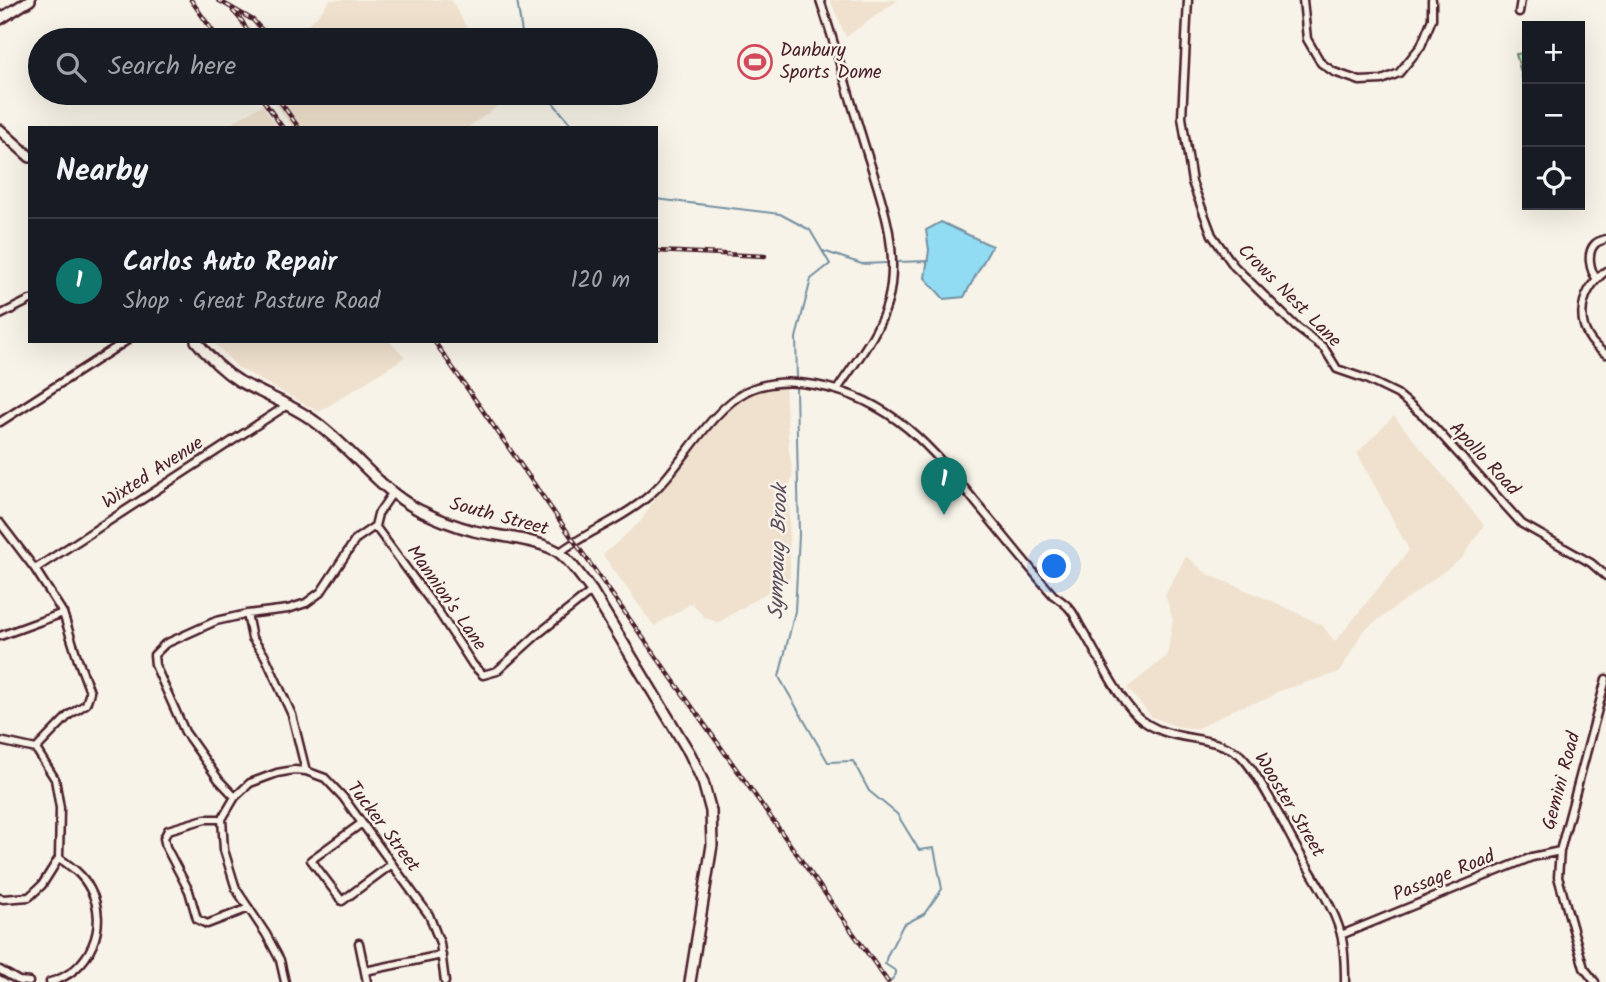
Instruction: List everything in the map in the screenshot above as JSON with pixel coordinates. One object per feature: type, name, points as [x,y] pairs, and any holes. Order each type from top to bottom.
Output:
[{"type":"main road","points":[[0,19],[30,0]]},
{"type":"main road","points":[[0,130],[28,155]]},
{"type":"main road","name":"South Street","points":[[198,343],[237,379],[313,419],[393,492],[416,509],[442,522],[544,546],[559,553],[579,573],[690,754],[703,782],[710,811],[712,845],[690,982]]},
{"type":"street","points":[[820,0],[882,200],[892,243],[888,300],[880,322],[837,390]]},
{"type":"street","name":"Crows Nest Lane","points":[[1188,0],[1182,117],[1192,182],[1212,235],[1234,266],[1295,326],[1324,348],[1337,369]]},
{"type":"street","points":[[1303,0],[1307,40],[1321,63],[1334,72],[1360,80],[1382,80],[1399,73],[1421,46],[1432,19],[1432,0]]},
{"type":"street","points":[[1519,12],[1521,0]]},
{"type":"street","points":[[1597,279],[1590,268],[1592,250],[1595,244],[1606,239]]},
{"type":"street","points":[[1606,271],[1597,279],[1585,298],[1582,316],[1590,340],[1606,354]]},
{"type":"street","points":[[0,315],[28,301]]},
{"type":"street","points":[[0,422],[123,343]]},
{"type":"street","name":"Apollo Road","points":[[1337,369],[1397,394],[1425,417],[1522,524],[1591,564],[1606,576]]},
{"type":"street","name":"Wooster Street","points":[[559,553],[574,541],[646,498],[724,408],[747,391],[772,383],[796,382],[837,390],[868,402],[918,437],[950,470],[1044,584],[1069,608],[1127,704],[1138,716],[1153,727],[1176,736],[1222,745],[1239,753],[1272,804],[1326,899],[1341,935],[1345,957],[1345,982]]},
{"type":"street","name":"Wixted Avenue","points":[[35,569],[289,404]]},
{"type":"street","points":[[235,797],[219,780],[185,732],[155,664],[154,655],[165,644],[216,621],[288,609],[306,603],[321,592],[356,539],[375,526],[378,514],[393,492]]},
{"type":"street","points":[[0,523],[64,613],[90,692],[86,704],[69,715],[36,749]]},
{"type":"street","name":"Mannion's Lane","points":[[375,526],[440,614],[473,665],[483,675],[497,671],[592,591]]},
{"type":"street","points":[[0,636],[64,613]]},
{"type":"street","points":[[247,614],[252,638],[265,656],[292,715],[306,771],[277,773],[250,783],[235,797],[222,820],[224,850],[236,888],[280,960],[285,982]]},
{"type":"street","name":"Gemini Road","points":[[1595,982],[1584,968],[1558,877],[1560,851],[1606,679]]},
{"type":"street","points":[[0,741],[36,749],[55,779],[60,808],[59,858],[42,885],[29,897],[3,900],[0,898]]},
{"type":"street","name":"Tucker Street","points":[[306,771],[325,778],[343,797],[429,915],[440,943],[445,982]]},
{"type":"street","points":[[222,820],[205,819],[168,830],[164,838],[166,848],[189,891],[197,919],[207,924],[249,908]]},
{"type":"street","points":[[362,823],[311,860],[342,901],[392,864]]},
{"type":"street","name":"Passage Road","points":[[1341,935],[1532,857],[1560,851]]},
{"type":"street","points":[[50,982],[68,975],[86,961],[96,939],[98,911],[91,891],[80,873],[59,858]]},
{"type":"street","points":[[359,943],[367,982]]},
{"type":"street","points":[[365,971],[442,955]]},
{"type":"street","points":[[0,970],[19,981],[29,982]]},
{"type":"shaded area","points":[[330,0],[451,0],[467,28],[303,28],[317,17]]},
{"type":"shaded area","points":[[830,0],[898,0],[846,37]]},
{"type":"shaded area","points":[[262,105],[277,126],[226,126]]},
{"type":"shaded area","points":[[277,105],[500,105],[470,126],[292,126]]},
{"type":"shaded area","points":[[215,343],[391,343],[405,357],[319,412],[237,367]]},
{"type":"shaded area","points":[[785,386],[793,475],[789,487],[790,578],[718,623],[704,617],[692,603],[654,626],[603,555],[642,520],[657,495],[723,411],[743,396]]},
{"type":"shaded area","points":[[1394,416],[1484,525],[1462,558],[1363,631],[1340,672],[1276,692],[1267,699],[1237,708],[1196,729],[1176,726],[1152,717],[1127,688],[1167,656],[1173,620],[1165,595],[1186,556],[1207,574],[1322,625],[1335,642],[1409,550],[1357,453]]},
{"type":"green space","points":[[1522,53],[1522,77],[1516,54]]},
{"type":"water","points":[[941,222],[992,246],[964,297],[944,299],[925,278],[929,250],[926,230]]},
{"type":"waterway","name":"Sympaug Brook","points":[[517,0],[521,28]]},
{"type":"waterway","name":"Sympaug Brook","points":[[555,105],[572,126]]},
{"type":"waterway","name":"Sympaug Brook","points":[[658,199],[780,214],[810,230],[830,264],[811,279],[796,338],[797,379]]},
{"type":"waterway","points":[[823,251],[862,264],[886,263]]},
{"type":"waterway","points":[[897,262],[929,261]]},
{"type":"waterway","name":"Sympaug Brook","points":[[796,388],[799,535],[795,611],[779,677],[828,762],[853,761],[869,791],[897,814],[919,850],[934,848],[942,889],[924,914],[903,925],[885,964],[896,971],[890,982]]},
{"type":"railway","points":[[191,0],[211,28]]},
{"type":"railway","points":[[218,0],[253,20],[260,28]]},
{"type":"railway","points":[[233,11],[246,28]]},
{"type":"railway","points":[[267,105],[282,126]]},
{"type":"railway","points":[[283,105],[298,126]]},
{"type":"railway","points":[[658,251],[765,256]]},
{"type":"railway","points":[[435,343],[888,982]]},
{"type":"place","name":"Danbury Sports Dome","points":[[755,62]]},
{"type":"place","name":"Carlos Auto Repair","points":[[944,515]]}]
